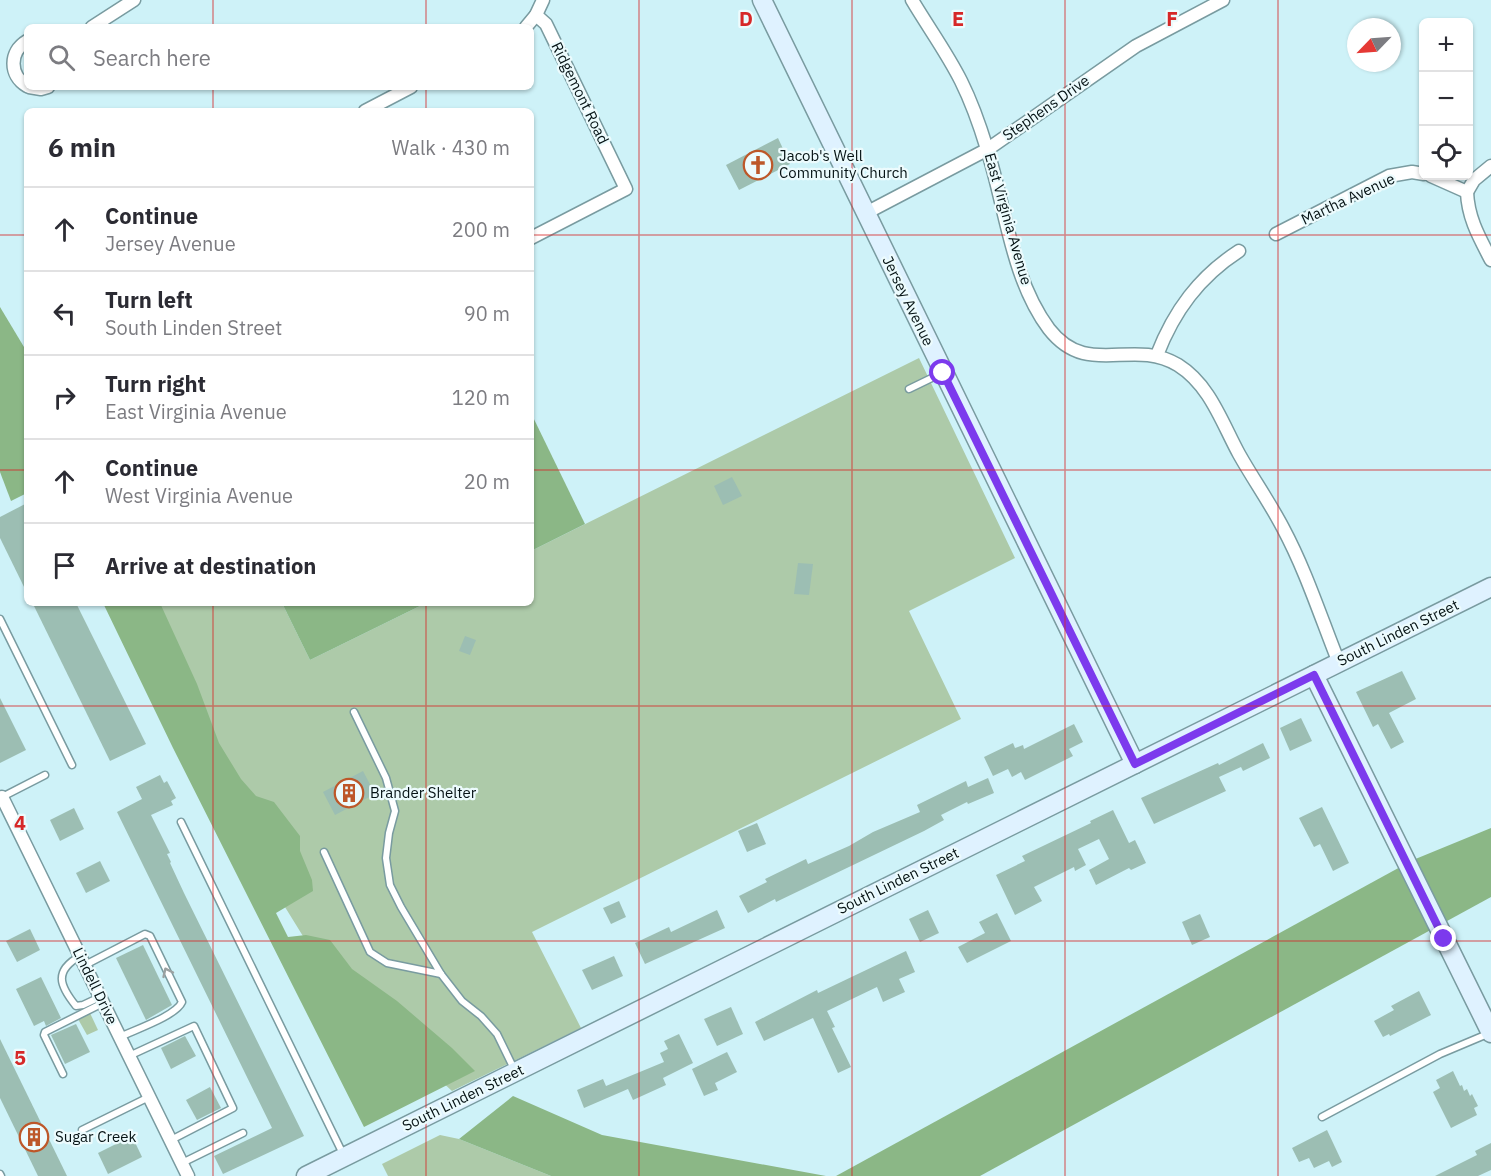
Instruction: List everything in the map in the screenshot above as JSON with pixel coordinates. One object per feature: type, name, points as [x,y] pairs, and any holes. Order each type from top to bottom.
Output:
[{"type":"main road","name":"Jersey Avenue","points":[[767,2],[943,373],[1135,764]]},
{"type":"main road","name":"South Linden Street","points":[[306,1176],[1491,587]]},
{"type":"main road","points":[[1314,675],[1444,939],[1489,1023]]},
{"type":"street","points":[[97,24],[134,0]]},
{"type":"street","points":[[528,24],[543,0]]},
{"type":"street","name":"East Virginia Avenue","points":[[912,0],[961,81],[988,150],[1018,265],[1048,328],[1068,348],[1079,354],[1157,355],[1178,365],[1193,376],[1214,405],[1249,473],[1284,530],[1299,561],[1339,663]]},
{"type":"street","name":"Stephens Drive","points":[[866,213],[988,150],[1136,46],[1223,0]]},
{"type":"street","name":"Ridgemont Road","points":[[534,236],[626,189],[546,24],[536,15]]},
{"type":"street","points":[[24,43],[18,48],[13,63],[18,79],[24,83]]},
{"type":"street","points":[[371,108],[405,90]]},
{"type":"street","points":[[1491,166],[1474,180],[1467,192],[1468,209],[1472,222],[1491,260]]},
{"type":"street","name":"Martha Avenue","points":[[1276,234],[1389,176],[1412,172],[1419,173]]},
{"type":"street","points":[[1440,180],[1467,192]]},
{"type":"street","points":[[1157,355],[1166,331],[1194,289],[1208,274],[1239,251]]},
{"type":"street","name":"Lindell Drive","points":[[1,797],[188,1176]]},
{"type":"lane","points":[[909,389],[943,373]]},
{"type":"lane","points":[[0,619],[72,765]]},
{"type":"lane","points":[[354,712],[386,778],[395,811],[386,858],[390,885],[406,917],[441,974],[462,1001],[497,1034],[516,1072]]},
{"type":"lane","points":[[1,797],[45,775]]},
{"type":"lane","points":[[181,822],[344,1157]]},
{"type":"lane","points":[[324,852],[370,952],[387,963],[441,974]]},
{"type":"lane","points":[[101,1000],[76,1006],[62,984],[61,973],[66,965],[145,934],[150,936],[182,1002],[180,1007],[168,1014],[120,1037]]},
{"type":"lane","points":[[63,1074],[44,1035],[45,1032],[101,1000]]},
{"type":"lane","points":[[1322,1116],[1440,1054],[1489,1023]]},
{"type":"lane","points":[[129,1056],[194,1026],[233,1108],[170,1140]]},
{"type":"lane","points":[[82,1130],[149,1097]]},
{"type":"lane","points":[[181,1163],[243,1133]]},
{"type":"green space","points":[[0,307],[24,347],[24,494],[11,501],[0,472]]},
{"type":"green space","points":[[919,358],[1015,558],[909,611],[961,719],[532,932],[581,1028],[452,1091],[349,996],[306,941],[259,865],[128,606],[283,606],[310,660],[420,606],[534,606],[534,550]]},
{"type":"green space","points":[[534,419],[585,524],[534,550]]},
{"type":"green space","points":[[104,606],[161,606],[197,684],[219,743],[241,779],[256,796],[274,802],[300,836],[300,851],[312,880],[313,891],[276,913],[288,937],[306,935],[330,940],[352,969],[397,1001],[475,1071],[364,1127],[173,748]]},
{"type":"green space","points":[[283,606],[420,606],[310,660]]},
{"type":"green space","points":[[1491,828],[1491,897],[980,1176],[836,1176],[1413,860]]},
{"type":"green space","points":[[90,1013],[98,1030],[87,1035],[78,1019]]},
{"type":"green space","points":[[513,1096],[602,1135],[826,1176],[551,1176],[459,1139]]},
{"type":"green space","points":[[440,1135],[459,1139],[551,1176],[388,1176],[382,1164]]},
{"type":"building","name":"Jacob's Well Community Church","points":[[778,138],[790,164],[739,190],[726,165]]},
{"type":"building","points":[[732,477],[742,496],[723,505],[714,486]]},
{"type":"building","points":[[24,505],[24,587],[0,538],[0,517]]},
{"type":"building","points":[[798,563],[813,564],[809,595],[794,594]]},
{"type":"building","points":[[34,606],[77,606],[146,744],[110,761]]},
{"type":"building","points":[[465,636],[476,640],[470,655],[459,651]]},
{"type":"building","points":[[1402,671],[1416,699],[1389,713],[1404,742],[1391,749],[1378,724],[1373,727],[1356,692]]},
{"type":"building","points":[[0,698],[26,750],[0,763]]},
{"type":"building","points":[[1301,718],[1312,741],[1290,751],[1280,728]]},
{"type":"building","points":[[1074,724],[1083,742],[1069,749],[1073,756],[1025,780],[1021,772],[1012,777],[1008,769],[993,776],[984,757],[1013,743],[1015,748],[1023,745],[1024,749]]},
{"type":"building","points":[[1263,743],[1270,758],[1243,771],[1241,767],[1219,777],[1226,791],[1154,824],[1141,798],[1218,763],[1219,765]]},
{"type":"building","name":"Brander Shelter","points":[[363,771],[375,794],[335,815],[323,792]]},
{"type":"building","points":[[160,775],[164,783],[167,781],[176,798],[171,801],[173,805],[151,815],[170,853],[167,854],[170,863],[304,1136],[223,1174],[214,1156],[272,1128],[117,812],[142,799],[136,787]]},
{"type":"building","points":[[988,778],[994,793],[968,804],[967,802],[941,815],[944,820],[924,831],[776,902],[775,899],[748,913],[739,896],[767,882],[765,879],[806,859],[808,864],[920,812],[917,805],[966,781],[968,787]]},
{"type":"building","points":[[1322,807],[1349,863],[1333,871],[1320,844],[1314,847],[1299,818]]},
{"type":"building","points":[[74,808],[84,829],[60,841],[50,820]]},
{"type":"building","points":[[1113,810],[1129,843],[1135,840],[1146,863],[1131,870],[1129,868],[1096,885],[1089,870],[1109,859],[1099,839],[1078,849],[1086,865],[1075,871],[1074,867],[1034,887],[1042,901],[1015,915],[996,875],[1025,861],[1022,856]]},
{"type":"building","points":[[757,823],[766,844],[747,852],[738,831]]},
{"type":"building","points":[[100,861],[110,881],[86,893],[76,873]]},
{"type":"building","points":[[619,901],[626,917],[611,924],[603,908]]},
{"type":"building","points":[[717,910],[725,928],[645,964],[635,943],[669,927],[671,932]]},
{"type":"building","points":[[928,910],[939,933],[920,942],[909,919]]},
{"type":"building","points":[[997,913],[1011,941],[967,963],[958,947],[985,933],[979,922]]},
{"type":"building","points":[[1200,914],[1210,937],[1192,945],[1182,922]]},
{"type":"building","points":[[30,929],[40,950],[17,962],[6,941]]},
{"type":"building","points":[[143,945],[172,1005],[146,1020],[116,958]]},
{"type":"building","points":[[906,951],[915,972],[899,979],[905,992],[883,1002],[877,987],[827,1011],[835,1027],[832,1028],[851,1067],[838,1073],[813,1018],[764,1041],[755,1022],[817,990],[818,993]]},
{"type":"building","points":[[614,956],[623,976],[592,990],[582,970]]},
{"type":"building","points":[[41,977],[61,1018],[46,1026],[44,1021],[34,1026],[16,989]]},
{"type":"building","points":[[1419,991],[1431,1015],[1390,1036],[1389,1034],[1383,1037],[1374,1021],[1394,1010],[1391,1006]]},
{"type":"building","points":[[731,1007],[743,1034],[717,1046],[704,1019]]},
{"type":"building","points":[[76,1024],[90,1052],[65,1064],[51,1035]]},
{"type":"building","points":[[679,1034],[693,1063],[663,1078],[666,1085],[633,1100],[628,1089],[584,1108],[577,1090],[603,1079],[606,1086],[664,1062],[660,1053],[668,1049],[664,1041]]},
{"type":"building","points":[[185,1036],[196,1056],[171,1069],[161,1048]]},
{"type":"building","name":"Sugar Creek","points":[[0,1039],[67,1176],[38,1176],[0,1098]]},
{"type":"building","points":[[727,1052],[737,1072],[715,1083],[718,1090],[704,1096],[692,1069]]},
{"type":"building","points":[[1453,1071],[1460,1086],[1462,1085],[1464,1091],[1467,1089],[1470,1096],[1472,1094],[1478,1106],[1474,1108],[1477,1115],[1451,1128],[1433,1092],[1440,1088],[1436,1080]]},
{"type":"building","points":[[210,1087],[221,1108],[197,1120],[186,1100]]},
{"type":"building","points":[[1327,1130],[1342,1162],[1332,1167],[1329,1161],[1314,1168],[1309,1158],[1299,1162],[1292,1148]]},
{"type":"building","points":[[132,1136],[142,1157],[108,1174],[98,1153]]},
{"type":"building","points":[[1491,1143],[1491,1170],[1478,1176],[1435,1176],[1477,1155],[1475,1151]]},
{"type":"place","name":"Jacob's Well Community Church","points":[[758,165]]},
{"type":"place","name":"Brander Shelter","points":[[349,793]]},
{"type":"place","name":"Sugar Creek","points":[[34,1137]]},
{"type":"route","points":[[943,373],[1135,764],[1314,675],[1444,939]]}]
